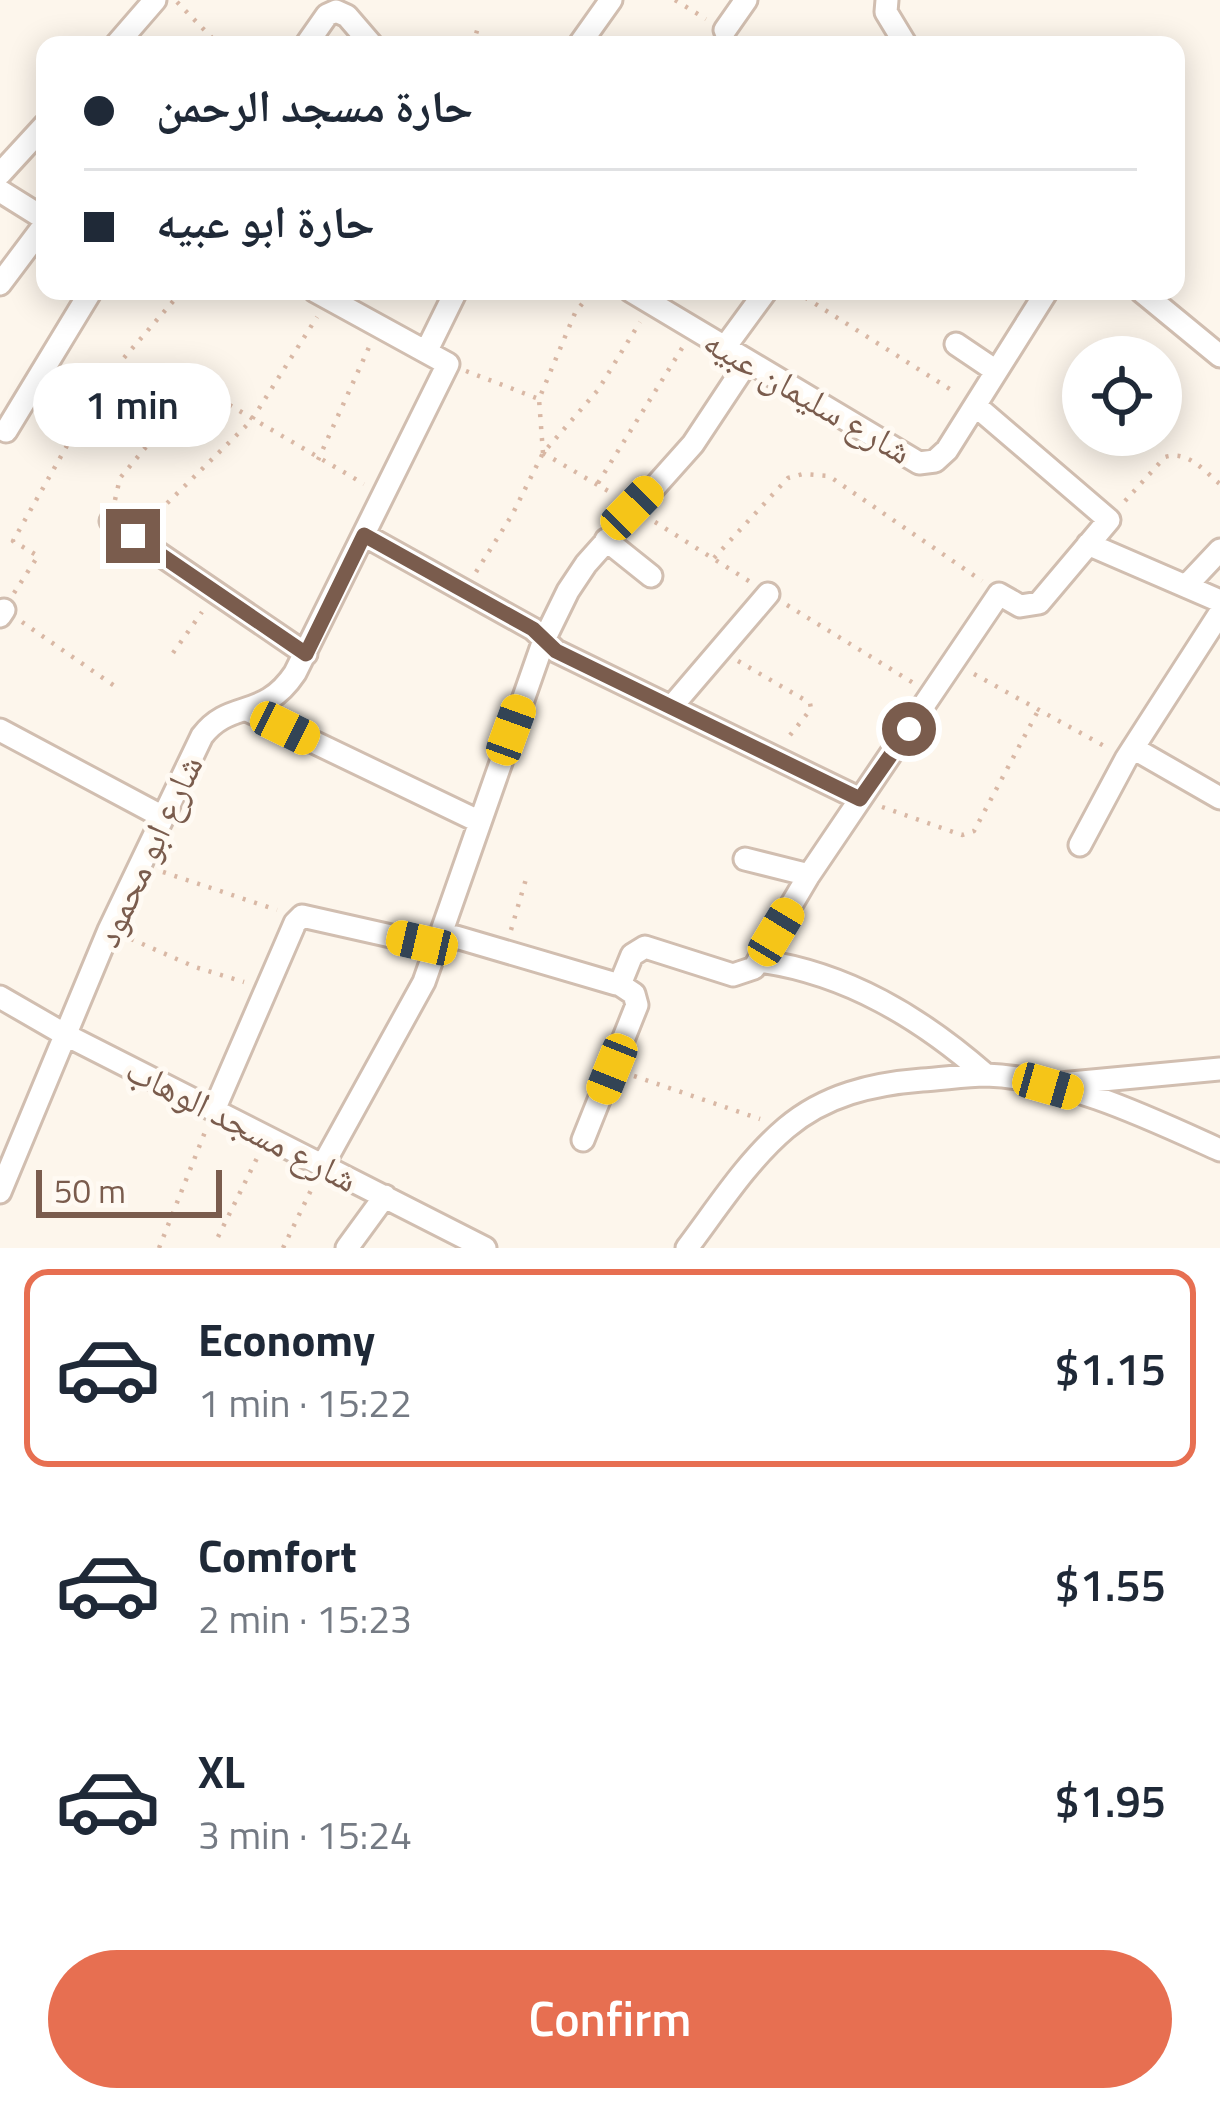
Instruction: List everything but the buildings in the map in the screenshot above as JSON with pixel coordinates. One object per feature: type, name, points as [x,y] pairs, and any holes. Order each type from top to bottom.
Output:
[{"type":"street","points":[[124,36],[154,0]]},
{"type":"street","points":[[585,36],[611,0]]},
{"type":"street","points":[[725,30],[746,0]]},
{"type":"street","points":[[886,0],[886,12],[901,36]]},
{"type":"street","points":[[313,36],[336,11],[364,36]]},
{"type":"street","points":[[0,174],[36,135]]},
{"type":"street","points":[[0,191],[36,215]]},
{"type":"street","points":[[0,284],[36,234]]},
{"type":"street","points":[[6,431],[86,300]]},
{"type":"street","points":[[333,300],[448,364]]},
{"type":"street","points":[[426,352],[452,300]]},
{"type":"street","name":"شارع سليمان عبيه","points":[[644,300],[919,464],[942,456],[1042,300]]},
{"type":"street","points":[[725,347],[759,300]]},
{"type":"street","points":[[1153,300],[1220,356]]},
{"type":"street","points":[[956,344],[996,371]]},
{"type":"street","points":[[323,1165],[424,982],[544,640],[568,591],[605,540],[692,444],[748,361]]},
{"type":"street","name":"شارع ابو محمود","points":[[0,1190],[110,930],[208,728],[220,718],[274,698],[306,654],[448,364]]},
{"type":"street","points":[[619,984],[632,955],[645,947],[733,974],[748,972],[1000,594],[1020,606],[1039,603],[1109,519],[976,406]]},
{"type":"street","points":[[111,521],[306,654]]},
{"type":"street","points":[[364,535],[533,629],[556,651],[860,799]]},
{"type":"street","points":[[605,540],[651,576]]},
{"type":"street","points":[[1088,544],[1220,601]]},
{"type":"street","points":[[1187,585],[1220,550]]},
{"type":"street","points":[[673,705],[768,594]]},
{"type":"street","points":[[1080,844],[1130,754],[1220,613]]},
{"type":"street","points":[[247,710],[478,820]]},
{"type":"street","points":[[0,732],[163,817]]},
{"type":"street","points":[[1130,754],[1220,798]]},
{"type":"street","points":[[745,860],[809,875]]},
{"type":"street","points":[[214,1110],[299,918],[306,916],[422,943],[456,937],[630,989],[637,1005],[583,1140]]},
{"type":"street","points":[[759,961],[820,974],[903,1011],[986,1076]]},
{"type":"street","name":"شارع مسجد الوهاب","points":[[0,997],[485,1248]]},
{"type":"street","points":[[1048,1086],[1220,1069]]},
{"type":"street","points":[[687,1248],[786,1127],[838,1095],[899,1082],[986,1076],[1048,1086],[1123,1106],[1220,1150]]},
{"type":"street","points":[[347,1248],[385,1196]]},
{"type":"path","points":[[176,0],[210,36]]},
{"type":"path","points":[[675,0],[725,30]]},
{"type":"path","points":[[476,36],[478,27]]},
{"type":"path","points":[[116,687],[2,613],[38,556],[13,541],[103,382],[172,300]]},
{"type":"path","points":[[133,536],[251,422],[319,300]]},
{"type":"path","points":[[543,453],[539,399],[575,313],[585,300]]},
{"type":"path","points":[[463,592],[512,515],[543,453],[598,390],[640,300]]},
{"type":"path","points":[[809,300],[976,406]]},
{"type":"path","points":[[318,460],[380,325]]},
{"type":"path","points":[[543,453],[598,483],[694,330]]},
{"type":"path","points":[[448,364],[539,399]]},
{"type":"path","points":[[111,521],[120,478],[196,386],[251,422],[385,495]]},
{"type":"path","points":[[1109,519],[1165,457],[1184,454],[1220,484]]},
{"type":"path","points":[[714,558],[788,478],[816,474],[829,476],[1000,594]]},
{"type":"path","points":[[632,508],[933,694]]},
{"type":"path","points":[[172,653],[218,594]]},
{"type":"path","points":[[718,650],[810,703],[811,709],[772,757]]},
{"type":"path","points":[[953,663],[1130,754]]},
{"type":"path","points":[[860,799],[966,835],[979,826],[1039,709]]},
{"type":"path","points":[[140,865],[299,918]]},
{"type":"path","points":[[504,953],[526,879]]},
{"type":"path","points":[[110,930],[195,967],[266,989]]},
{"type":"path","points":[[612,1069],[786,1127]]},
{"type":"path","points":[[159,1248],[214,1110]]},
{"type":"path","points":[[218,1237],[267,1136]]},
{"type":"path","points":[[283,1248],[323,1165]]},
{"type":"route","points":[[133,536],[306,654],[364,535],[538,632],[556,651],[860,799],[909,729]]}]
